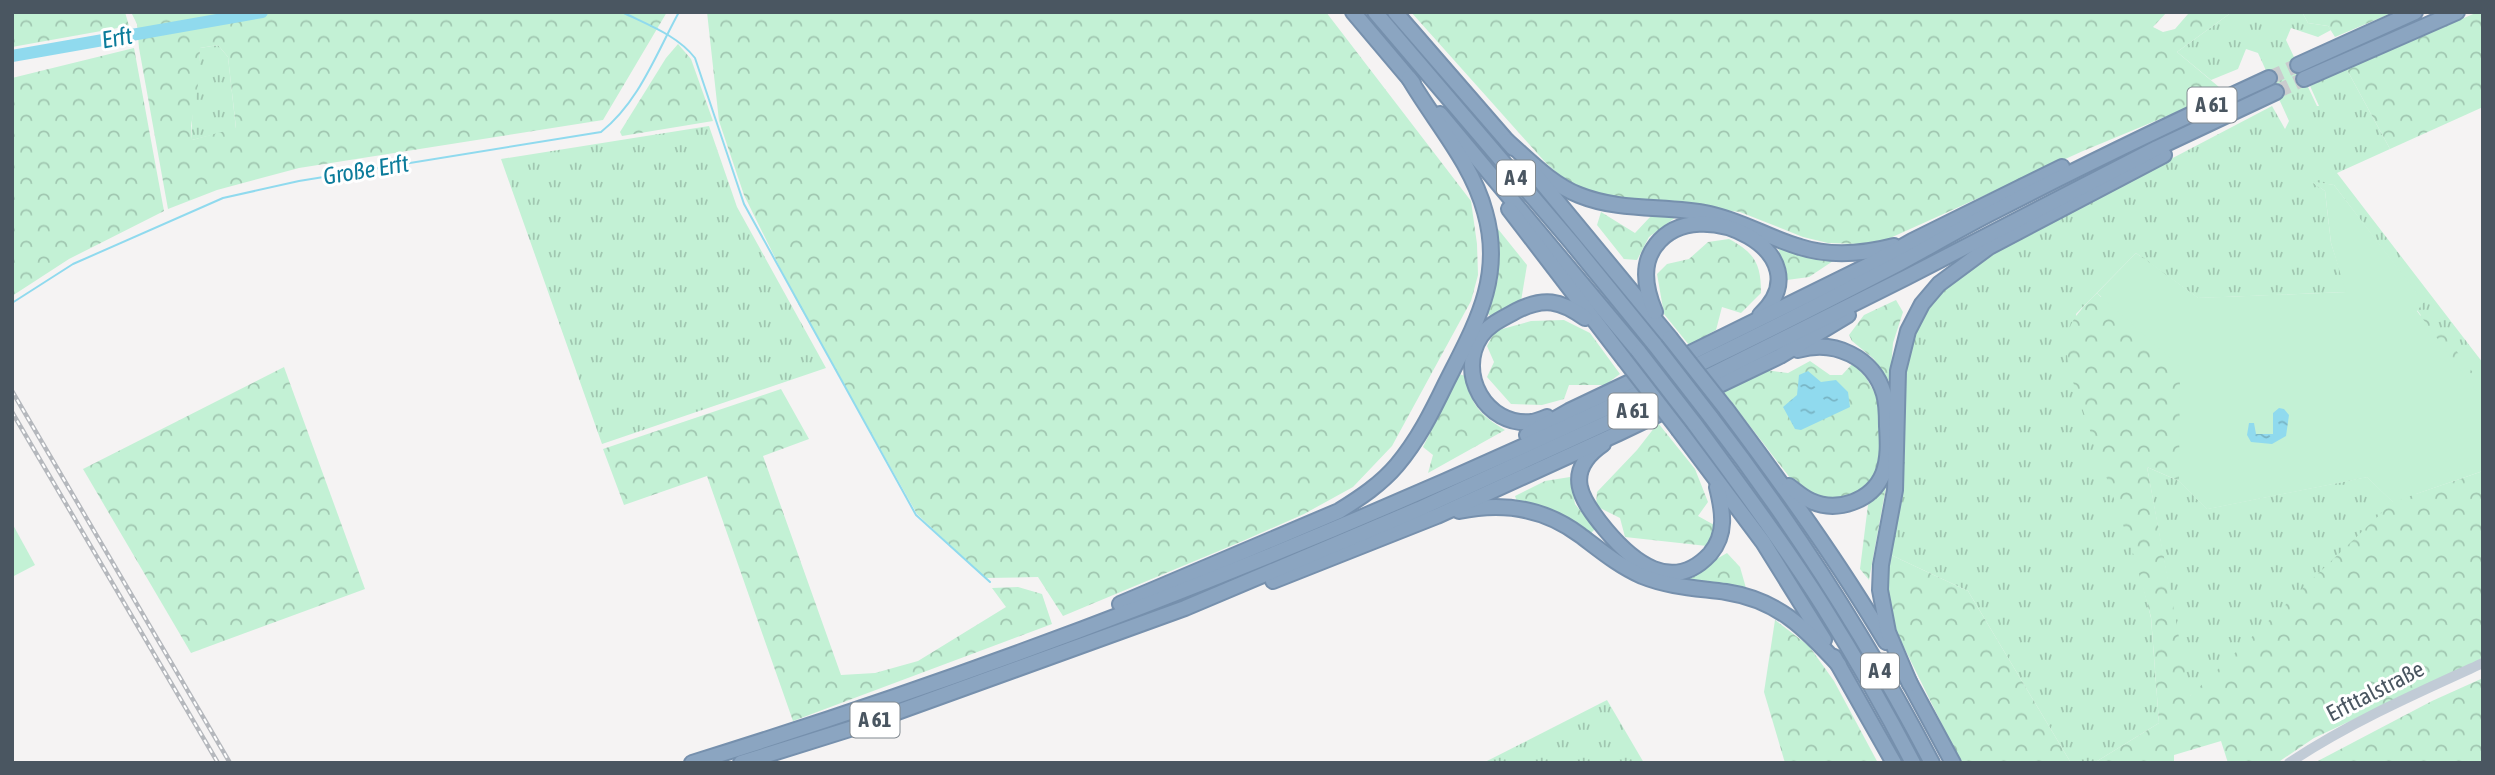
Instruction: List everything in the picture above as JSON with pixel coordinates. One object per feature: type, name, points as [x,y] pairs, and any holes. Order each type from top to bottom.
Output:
[{"type":"highway","name":"A 4","points":[[1353,12],[1639,352],[1695,423],[1822,604],[1867,677],[1913,763]]},
{"type":"highway","name":"A 4","points":[[1375,12],[1572,243],[1710,416],[1775,504],[1826,580],[1909,719],[1932,763]]},
{"type":"highway","points":[[1395,12],[1507,141],[1666,332],[1776,475],[1867,610],[1953,763]]},
{"type":"highway","points":[[2415,12],[2301,72],[2457,12]]},
{"type":"highway","points":[[1006,657],[1071,624],[1339,511],[1372,489],[1397,466],[1420,434],[1482,310],[1491,270],[1490,240],[1482,202],[1467,169],[1409,78]]},
{"type":"highway","name":"A 61","points":[[692,763],[1006,657],[1228,573],[1456,476],[1740,343],[1898,264],[1994,211],[2154,131],[2269,78]]},
{"type":"highway","name":"A 61","points":[[741,763],[866,723],[1185,608],[1419,509],[1705,378],[2157,148],[2276,92]]},
{"type":"highway","points":[[1425,105],[1508,208],[1763,542],[1839,665],[1894,763]]},
{"type":"highway","points":[[1910,684],[1888,632],[1880,590],[1881,565],[1895,490],[1898,371],[1904,341],[1915,315],[1939,284],[1989,247],[2132,173],[2244,108]]},
{"type":"highway","points":[[1456,476],[1569,411],[1748,326],[2054,170],[2154,131]]},
{"type":"highway","points":[[1507,141],[1553,181],[1575,194],[1597,202],[1623,208],[1709,214],[1751,227],[1799,247],[1824,252],[1861,253],[1912,241]]},
{"type":"highway","points":[[1666,332],[1647,290],[1647,265],[1652,249],[1665,235],[1694,223],[1716,225],[1743,235],[1760,244],[1773,257],[1779,279],[1776,294],[1768,307],[1748,326]]},
{"type":"highway","points":[[1185,608],[1257,587],[1326,561],[1437,516],[1619,433],[1780,355],[1907,277]]},
{"type":"highway","points":[[1569,411],[1532,422],[1506,418],[1484,402],[1475,388],[1471,371],[1472,356],[1481,335],[1494,323],[1531,304],[1558,303],[1573,309],[1600,330]]},
{"type":"highway","points":[[1776,475],[1811,501],[1828,506],[1843,505],[1868,494],[1879,482],[1888,449],[1884,395],[1876,376],[1861,359],[1844,350],[1826,346],[1780,355]]},
{"type":"highway","points":[[1619,433],[1590,454],[1580,473],[1580,489],[1587,507],[1623,550],[1647,567],[1664,572],[1683,570],[1712,551],[1723,525],[1722,506],[1714,477]]},
{"type":"highway","points":[[1437,516],[1476,508],[1503,507],[1519,508],[1547,516],[1577,532],[1610,558],[1640,575],[1674,586],[1742,595],[1776,608],[1807,631],[1839,665]]},
{"type":"highway","points":[[1826,580],[1853,608],[1910,684]]},
{"type":"main road","name":"Erfttalstraße","points":[[2289,763],[2319,743],[2483,663]]},
{"type":"green space","points":[[12,12],[125,12],[129,26],[12,47]]},
{"type":"green space","points":[[131,12],[667,12],[603,120],[299,168],[217,190],[168,209],[137,24]],"holes":[[[218,45],[228,57],[236,128],[192,140],[191,126],[199,79],[200,48]]]},
{"type":"green space","points":[[707,12],[1326,12],[1471,201],[1478,275],[1471,301],[1392,446],[1353,487],[1304,514],[1063,616],[1038,577],[985,578],[917,514],[795,298],[744,195],[719,121]]},
{"type":"green space","points":[[1411,12],[2167,12],[2153,27],[2163,32],[2175,29],[2187,12],[2232,12],[2177,52],[2225,92],[2083,151],[1888,239],[1860,244],[1828,243],[1803,237],[1740,212],[1594,194],[1565,180],[1546,163]]},
{"type":"green space","points":[[2232,12],[2302,12],[2308,23],[2328,26],[2331,30],[2318,37],[2291,28],[2286,40],[2317,106],[2310,86],[2346,68],[2390,149],[2337,173],[2483,363],[2483,400],[2417,310],[2423,302],[2334,185],[2312,182],[2325,191],[2331,243],[2347,292],[2198,298],[2136,253],[2076,314],[2151,618],[2159,723],[2094,763],[2071,763],[1968,591],[1891,555],[1900,489],[1905,351],[1929,300],[1984,257],[2272,106],[2285,129],[2289,121],[2258,53],[2246,49],[2238,69],[2211,80],[2177,52]]},
{"type":"green space","points":[[2302,12],[2394,12],[2335,37],[2328,26],[2308,23]]},
{"type":"green space","points":[[2483,12],[2483,107],[2390,149],[2346,68]]},
{"type":"green space","points":[[678,44],[691,59],[713,121],[622,136],[620,132],[666,58]]},
{"type":"green space","points":[[218,45],[228,57],[236,129],[192,140],[200,48]]},
{"type":"green space","points":[[134,48],[164,211],[69,259],[12,296],[12,78]]},
{"type":"green space","points":[[709,126],[737,207],[826,368],[602,444],[501,159]]},
{"type":"green space","points":[[2310,181],[2334,185],[2424,302],[2417,311],[2483,400],[2483,471],[2393,502],[2367,477],[2207,509],[2179,481],[2180,367],[2097,293],[2136,253],[2198,298],[2346,292],[2331,243],[2325,191]]},
{"type":"green space","points":[[1601,212],[1635,233],[1651,216],[1676,217],[1649,237],[1637,260],[1624,259],[1597,225]]},
{"type":"green space","points":[[1498,229],[1527,265],[1521,301],[1492,317],[1488,314],[1498,279]]},
{"type":"green space","points":[[1729,239],[1745,249],[1755,260],[1760,274],[1761,293],[1741,313],[1722,307],[1716,330],[1689,345],[1664,314],[1657,274],[1667,264],[1689,259],[1708,242]]},
{"type":"green space","points":[[1778,247],[1833,261],[1809,277],[1787,280]]},
{"type":"green space","points":[[2141,256],[2198,298],[2231,297],[2316,451],[2416,494],[2483,471],[2483,659],[2314,738],[2277,763],[2228,763],[2221,741],[2174,755],[2174,763],[2094,763],[2159,723],[2151,617],[2134,556],[2072,379],[2067,352],[2068,332],[2072,322],[2097,293],[2101,297]],"holes":[[[2147,467],[2179,481],[2207,509],[2367,477],[2393,502],[2190,696]]]},
{"type":"green space","points":[[1896,300],[1903,312],[1893,343],[1890,380],[1885,381],[1874,359],[1852,341],[1849,335],[1864,315]]},
{"type":"green space","points":[[2425,309],[2483,386],[2483,422],[2414,325]]},
{"type":"green space","points":[[1564,320],[1590,333],[1620,374],[1605,385],[1569,385],[1564,399],[1542,405],[1511,404],[1487,377],[1494,362],[1487,346],[1495,331],[1531,321]]},
{"type":"green space","points":[[1810,361],[1830,375],[1842,375],[1853,363],[1867,379],[1879,401],[1882,468],[1874,482],[1850,499],[1804,496],[1723,391],[1765,370],[1788,373]]},
{"type":"green space","points":[[284,367],[365,589],[191,653],[83,469]]},
{"type":"green space","points":[[1459,374],[1465,376],[1470,395],[1478,408],[1505,430],[1428,473],[1433,455],[1423,447]]},
{"type":"green space","points":[[781,389],[809,439],[763,456],[841,675],[875,673],[918,661],[1006,607],[992,588],[1018,587],[1042,594],[1052,624],[793,721],[707,476],[624,505],[603,449]]},
{"type":"green space","points":[[1658,423],[1695,469],[1708,502],[1698,516],[1716,526],[1707,546],[1625,537],[1620,518],[1596,506],[1597,492],[1637,450]]},
{"type":"green space","points":[[2147,467],[2179,481],[2207,509],[2367,477],[2393,502],[2483,472],[2189,697]]},
{"type":"green space","points":[[1570,477],[1575,504],[1595,529],[1590,534],[1548,510],[1517,502],[1515,496],[1545,481]]},
{"type":"green space","points":[[1886,487],[1869,580],[1860,569],[1868,505]]},
{"type":"green space","points":[[12,523],[35,565],[12,577]]},
{"type":"green space","points":[[1727,553],[1740,567],[1746,588],[1690,582],[1687,576]]},
{"type":"green space","points":[[1891,555],[1968,591],[2071,763],[1961,763],[1896,631],[1887,607],[1886,573]]},
{"type":"green space","points":[[1775,620],[1809,646],[1834,681],[1878,763],[1785,763],[1764,692]]},
{"type":"green space","points":[[2483,678],[2483,763],[2314,763],[2432,701]]},
{"type":"green space","points":[[1607,700],[1644,763],[1483,763]]},
{"type":"water","points":[[1808,371],[1821,382],[1836,380],[1848,392],[1850,407],[1801,430],[1795,429],[1783,407],[1797,395],[1799,375]]},
{"type":"water","points":[[2279,408],[2289,415],[2286,436],[2272,444],[2251,442],[2247,435],[2249,423],[2254,423],[2256,434],[2273,434],[2273,413]]},
{"type":"waterway","name":"Erft","points":[[12,56],[262,12]]},
{"type":"waterway","points":[[622,12],[671,37],[695,58],[744,204],[916,515],[990,582]]},
{"type":"waterway","name":"Große Erft","points":[[12,303],[73,264],[223,198],[299,181],[601,132],[636,92],[679,12]]},
{"type":"tunnel","points":[[2269,78],[2298,65]]},
{"type":"tunnel","points":[[2276,92],[2304,79]]},
{"type":"railway","points":[[12,391],[230,763]]},
{"type":"railway","points":[[12,412],[218,763]]}]
